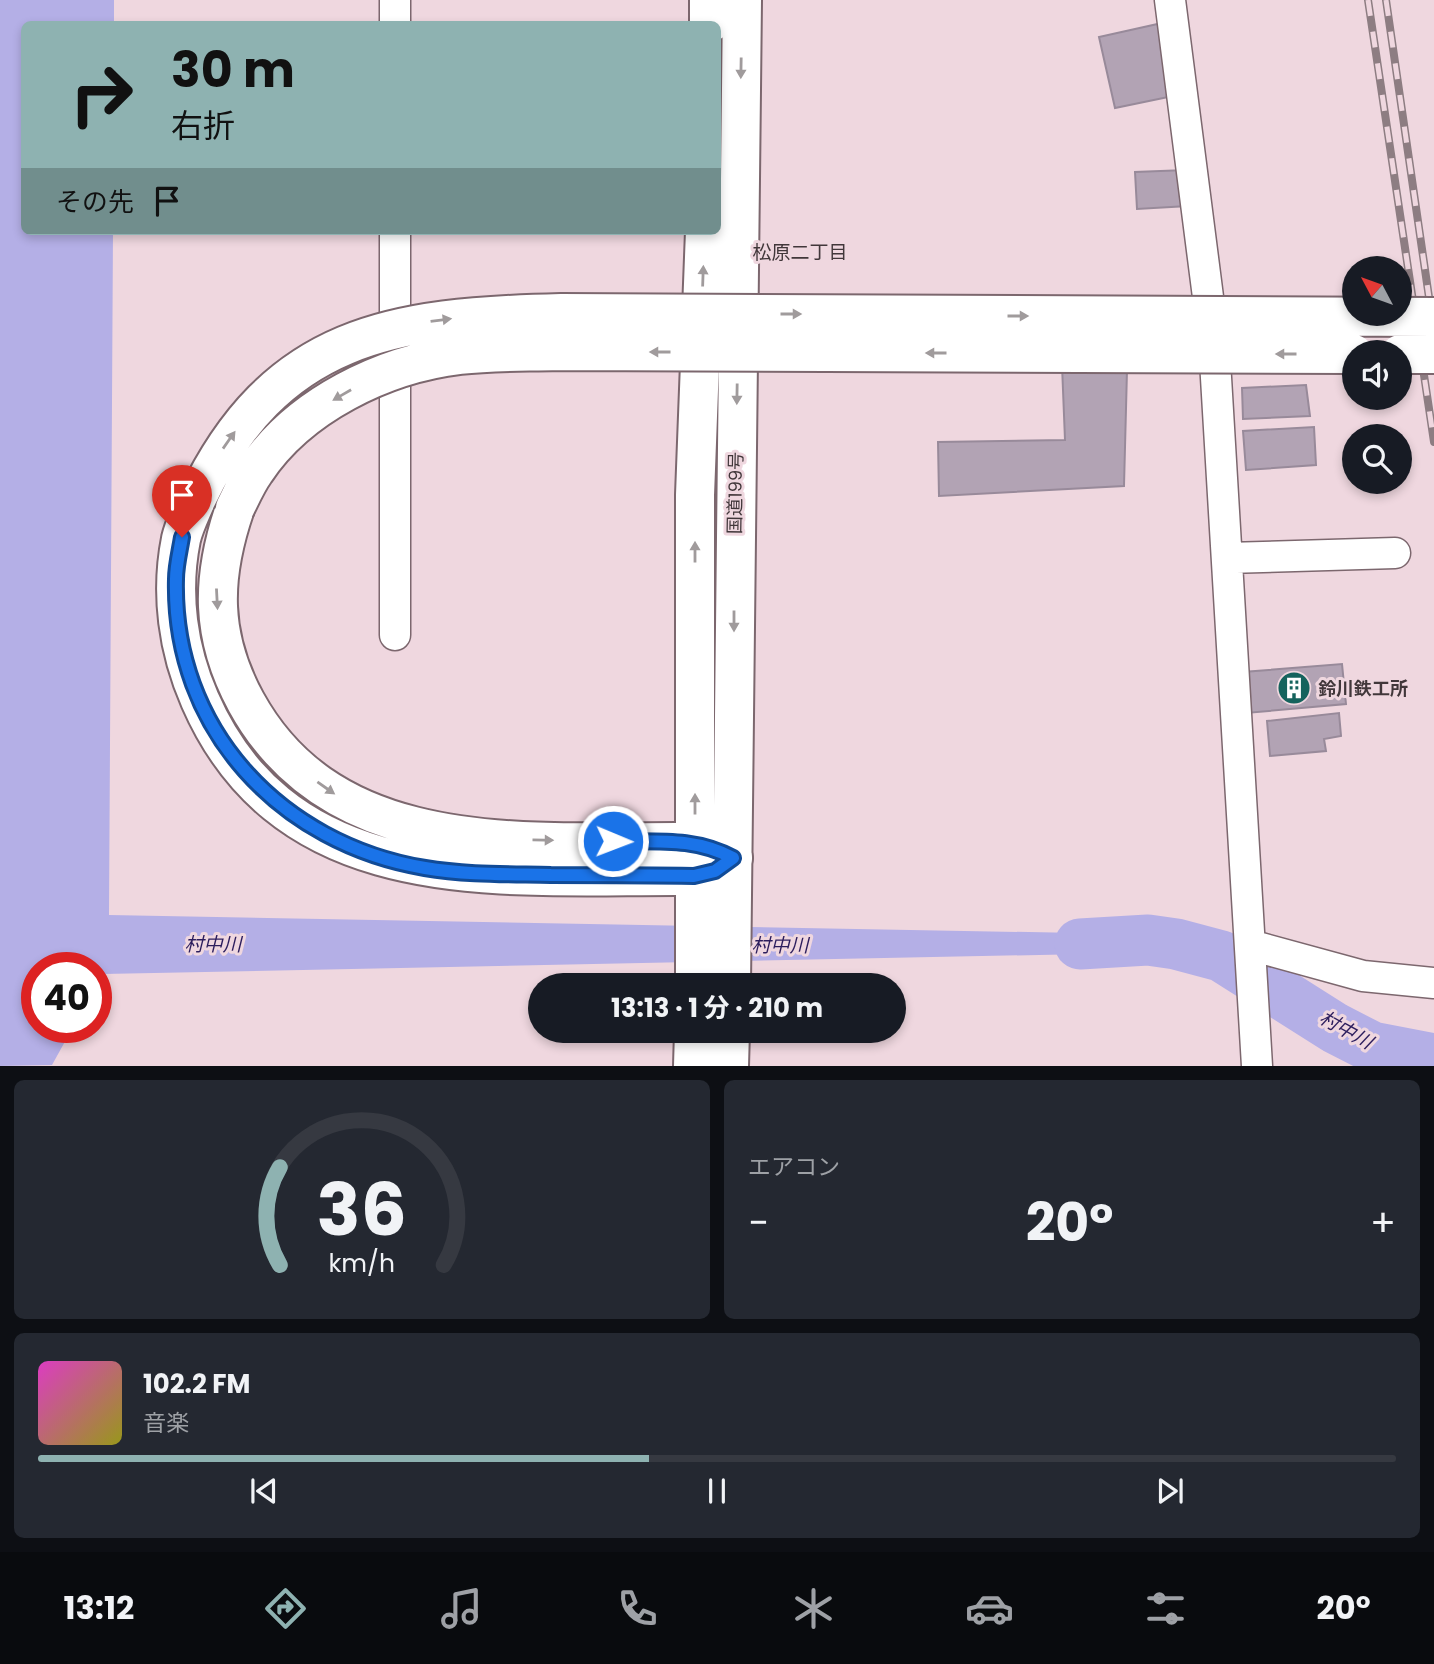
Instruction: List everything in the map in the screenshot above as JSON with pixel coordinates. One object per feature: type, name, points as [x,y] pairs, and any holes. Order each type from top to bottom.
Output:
[{"type":"main road","points":[[709,0],[709,21]]},
{"type":"main road","name":"国道199号","points":[[732,973],[742,0]]},
{"type":"main road","points":[[695,973],[695,495],[705,235]]},
{"type":"main road","points":[[694,859],[484,874],[425,868],[382,859],[344,845],[313,829],[281,807],[254,782],[229,753],[210,722],[183,650],[177,615],[176,577],[182,537],[196,500],[229,439],[251,411],[279,384],[305,364],[373,334],[440,320],[494,315],[561,313],[1434,317]]},
{"type":"main road","points":[[733,858],[715,871],[694,859],[450,835],[401,824],[366,811],[322,786],[292,762],[270,738],[231,674],[220,635],[216,589],[223,542],[234,508],[256,470],[283,438],[343,393],[395,370],[459,355],[502,352],[1342,354]]},
{"type":"main road","points":[[1412,354],[1434,354]]},
{"type":"main road","points":[[693,1066],[694,1043]]},
{"type":"main road","points":[[729,1066],[730,1043]]},
{"type":"street","points":[[395,0],[395,21]]},
{"type":"street","points":[[1170,0],[1214,344],[1257,1066]]},
{"type":"street","points":[[395,235],[395,635]]},
{"type":"street","points":[[1227,558],[1395,553]]},
{"type":"street","points":[[1250,945],[1363,976],[1434,983]]},
{"type":"water","points":[[0,0],[114,0],[114,21],[21,21],[21,235],[113,235],[109,915],[1131,934],[1148,940],[1133,953],[112,974],[112,952],[21,952],[21,1043],[64,1043],[52,1065],[0,1066]]},
{"type":"building","points":[[1162,23],[1178,95],[1115,108],[1099,37]]},
{"type":"building","points":[[1186,170],[1188,206],[1137,209],[1135,172]]},
{"type":"building","points":[[1062,365],[1127,370],[1124,486],[939,496],[938,442],[1065,440]]},
{"type":"building","points":[[1306,385],[1310,416],[1243,419],[1242,388]]},
{"type":"building","points":[[1314,427],[1316,465],[1246,470],[1243,431]]},
{"type":"building","name":"鈴川鉄工所","points":[[1342,664],[1346,704],[1246,713],[1243,672]]},
{"type":"building","points":[[1339,713],[1341,736],[1324,739],[1326,751],[1270,756],[1267,721]]},
{"type":"waterway","name":"村中川","points":[[1080,944],[1148,940],[1221,956],[1335,1028],[1372,1047],[1434,1059]]},
{"type":"railway","points":[[1368,0],[1434,442]]},
{"type":"railway","points":[[1386,0],[1434,332]]},
{"type":"place","name":"鈴川鉄工所","points":[[1294,688]]},
{"type":"district","name":"松原二丁目","points":[[800,252]]},
{"type":"route","points":[[182,537],[176,577],[177,615],[183,650],[195,688],[210,722],[229,753],[254,782],[281,807],[313,829],[344,845],[382,859],[425,868],[484,874],[694,876],[715,871],[733,858],[715,848],[695,842],[613,841]]}]
